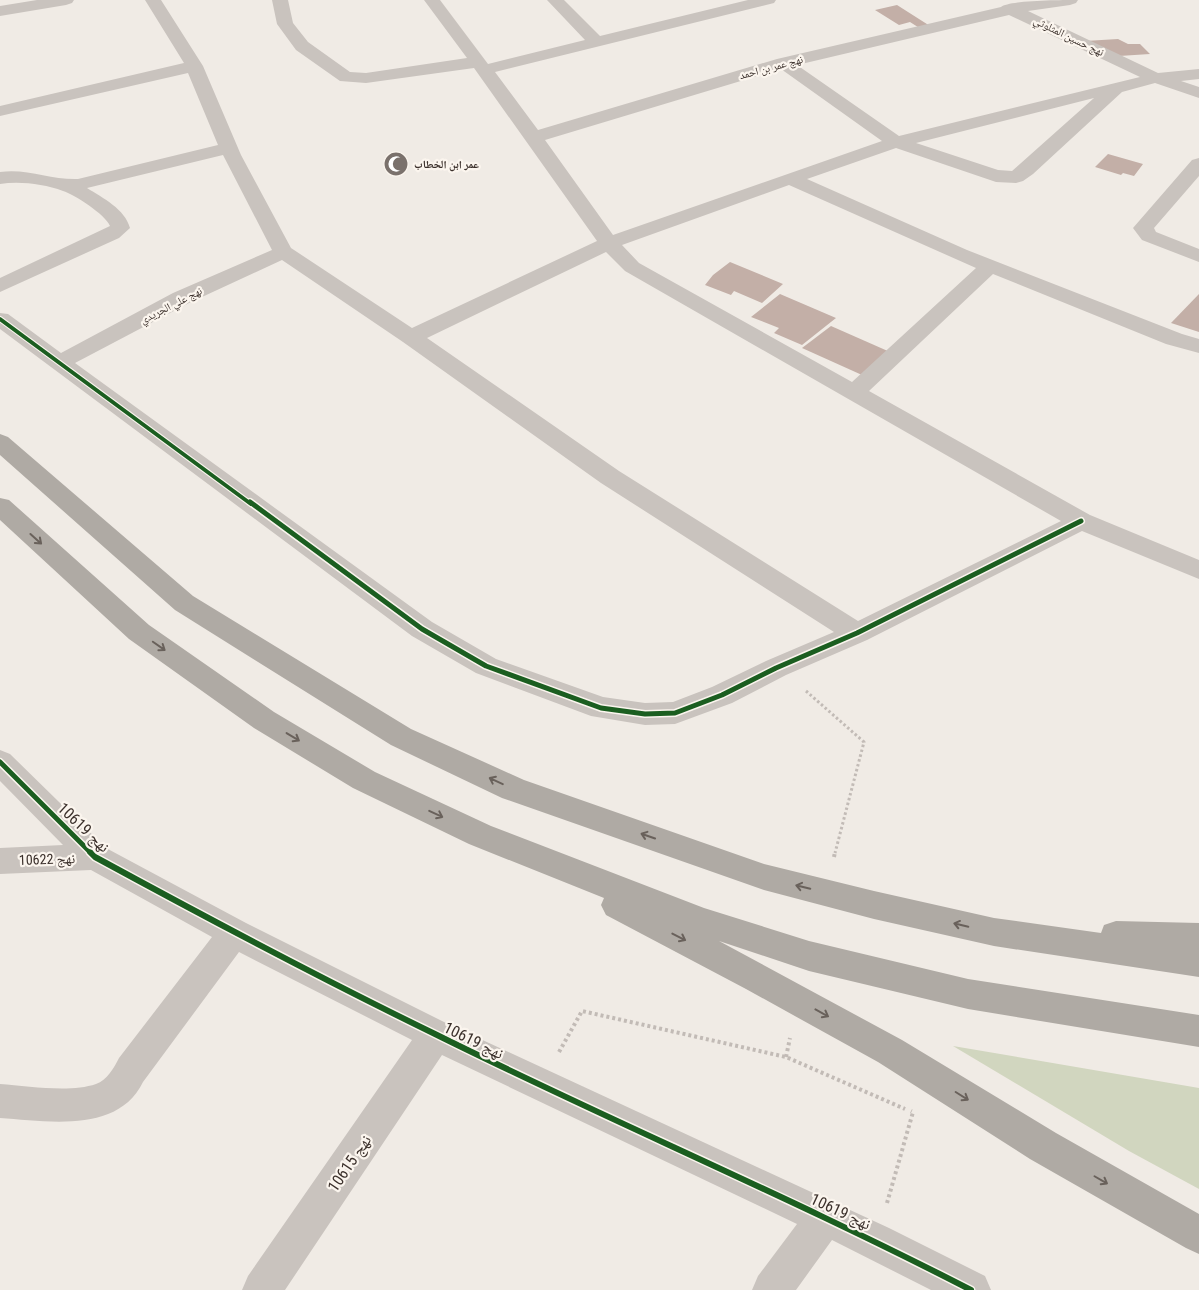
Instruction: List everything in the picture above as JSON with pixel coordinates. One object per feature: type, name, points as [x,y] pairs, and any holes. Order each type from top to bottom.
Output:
[{"type":"highway","points":[[0,442],[184,603],[401,737],[512,789],[764,877],[994,932],[1199,962]]},
{"type":"highway","points":[[0,506],[139,632],[264,720],[364,780],[480,835],[758,978],[882,1046],[1043,1146],[1199,1235]]},
{"type":"highway","points":[[480,835],[699,921],[809,956],[968,994],[1199,1032]]},
{"type":"highway","points":[[994,932],[1199,937]]},
{"type":"street","points":[[0,1],[8,0]]},
{"type":"street","points":[[0,11],[66,0]]},
{"type":"street","points":[[153,0],[194,66],[229,148],[283,252],[411,337],[610,477],[857,633]]},
{"type":"street","points":[[280,0],[285,24],[302,46],[346,77],[366,78],[480,66],[596,42],[690,11],[768,0]]},
{"type":"street","points":[[432,0],[534,137],[609,243],[632,268],[1081,521],[1198,568]]},
{"type":"street","points":[[555,0],[596,42]]},
{"type":"street","name":"نهج حسين المثلوثي","points":[[980,0],[1012,9],[1156,78],[1199,93]]},
{"type":"street","name":"نهج عمر بن احمد","points":[[534,137],[782,63],[1012,9],[1070,0]]},
{"type":"street","points":[[782,63],[896,142],[996,176],[1016,177],[1026,170],[1117,87]]},
{"type":"street","points":[[0,111],[194,66]]},
{"type":"street","points":[[411,337],[609,243],[896,142],[1156,78],[1199,74]]},
{"type":"street","points":[[0,178],[28,176],[52,185],[69,186],[143,171],[229,148]]},
{"type":"street","points":[[1199,164],[1143,228],[1149,236],[1199,256]]},
{"type":"street","points":[[791,179],[990,266],[1174,339],[1199,346]]},
{"type":"street","points":[[0,286],[112,234],[120,228],[120,223],[115,217],[100,205],[69,186]]},
{"type":"street","name":"نهج علي الجريدي","points":[[60,362],[181,298],[283,252]]},
{"type":"street","points":[[854,393],[990,266]]},
{"type":"street","points":[[0,319],[422,629],[486,666],[601,708],[645,714],[675,713],[722,695],[776,668],[857,633],[1081,521]]},
{"type":"street","name":"نهج 10619","points":[[0,762],[95,857],[234,933],[540,1086],[876,1241],[971,1290]]},
{"type":"street","name":"نهج 10622","points":[[0,861],[95,857]]},
{"type":"street","points":[[0,1101],[71,1104],[104,1100],[121,1087],[131,1070],[234,933]]},
{"type":"street","name":"نهج 10615","points":[[262,1290],[436,1035]]},
{"type":"street","points":[[772,1290],[825,1218]]},
{"type":"path","points":[[809,694],[864,742],[857,764]]},
{"type":"path","points":[[540,1086],[582,1011],[786,1057],[913,1112],[876,1241]]},
{"type":"green space","points":[[953,1046],[1199,1088],[1199,1189],[1129,1151]]},
{"type":"building","points":[[897,5],[930,26],[921,29],[910,22],[899,25],[875,10]]},
{"type":"building","points":[[1118,39],[1128,44],[1140,44],[1150,54],[1119,56],[1085,41]]},
{"type":"building","points":[[1108,154],[1143,164],[1134,176],[1123,173],[1121,175],[1095,167]]},
{"type":"building","points":[[730,262],[783,284],[762,303],[734,291],[731,295],[705,285],[713,275]]},
{"type":"building","points":[[780,294],[836,318],[802,345],[774,333],[779,328],[751,317]]},
{"type":"building","points":[[1199,294],[1199,332],[1171,323]]},
{"type":"building","points":[[831,326],[890,352],[862,375],[802,348]]},
{"type":"cycle path","points":[[0,319],[422,629],[486,666],[601,708],[645,714],[675,713],[722,695],[776,668],[857,633],[1081,521]]},
{"type":"cycle path","points":[[0,762],[95,857],[234,933],[436,1035],[876,1241],[971,1290]]},
{"type":"place","name":"عمر ابن الخطاب","points":[[396,164]]}]
